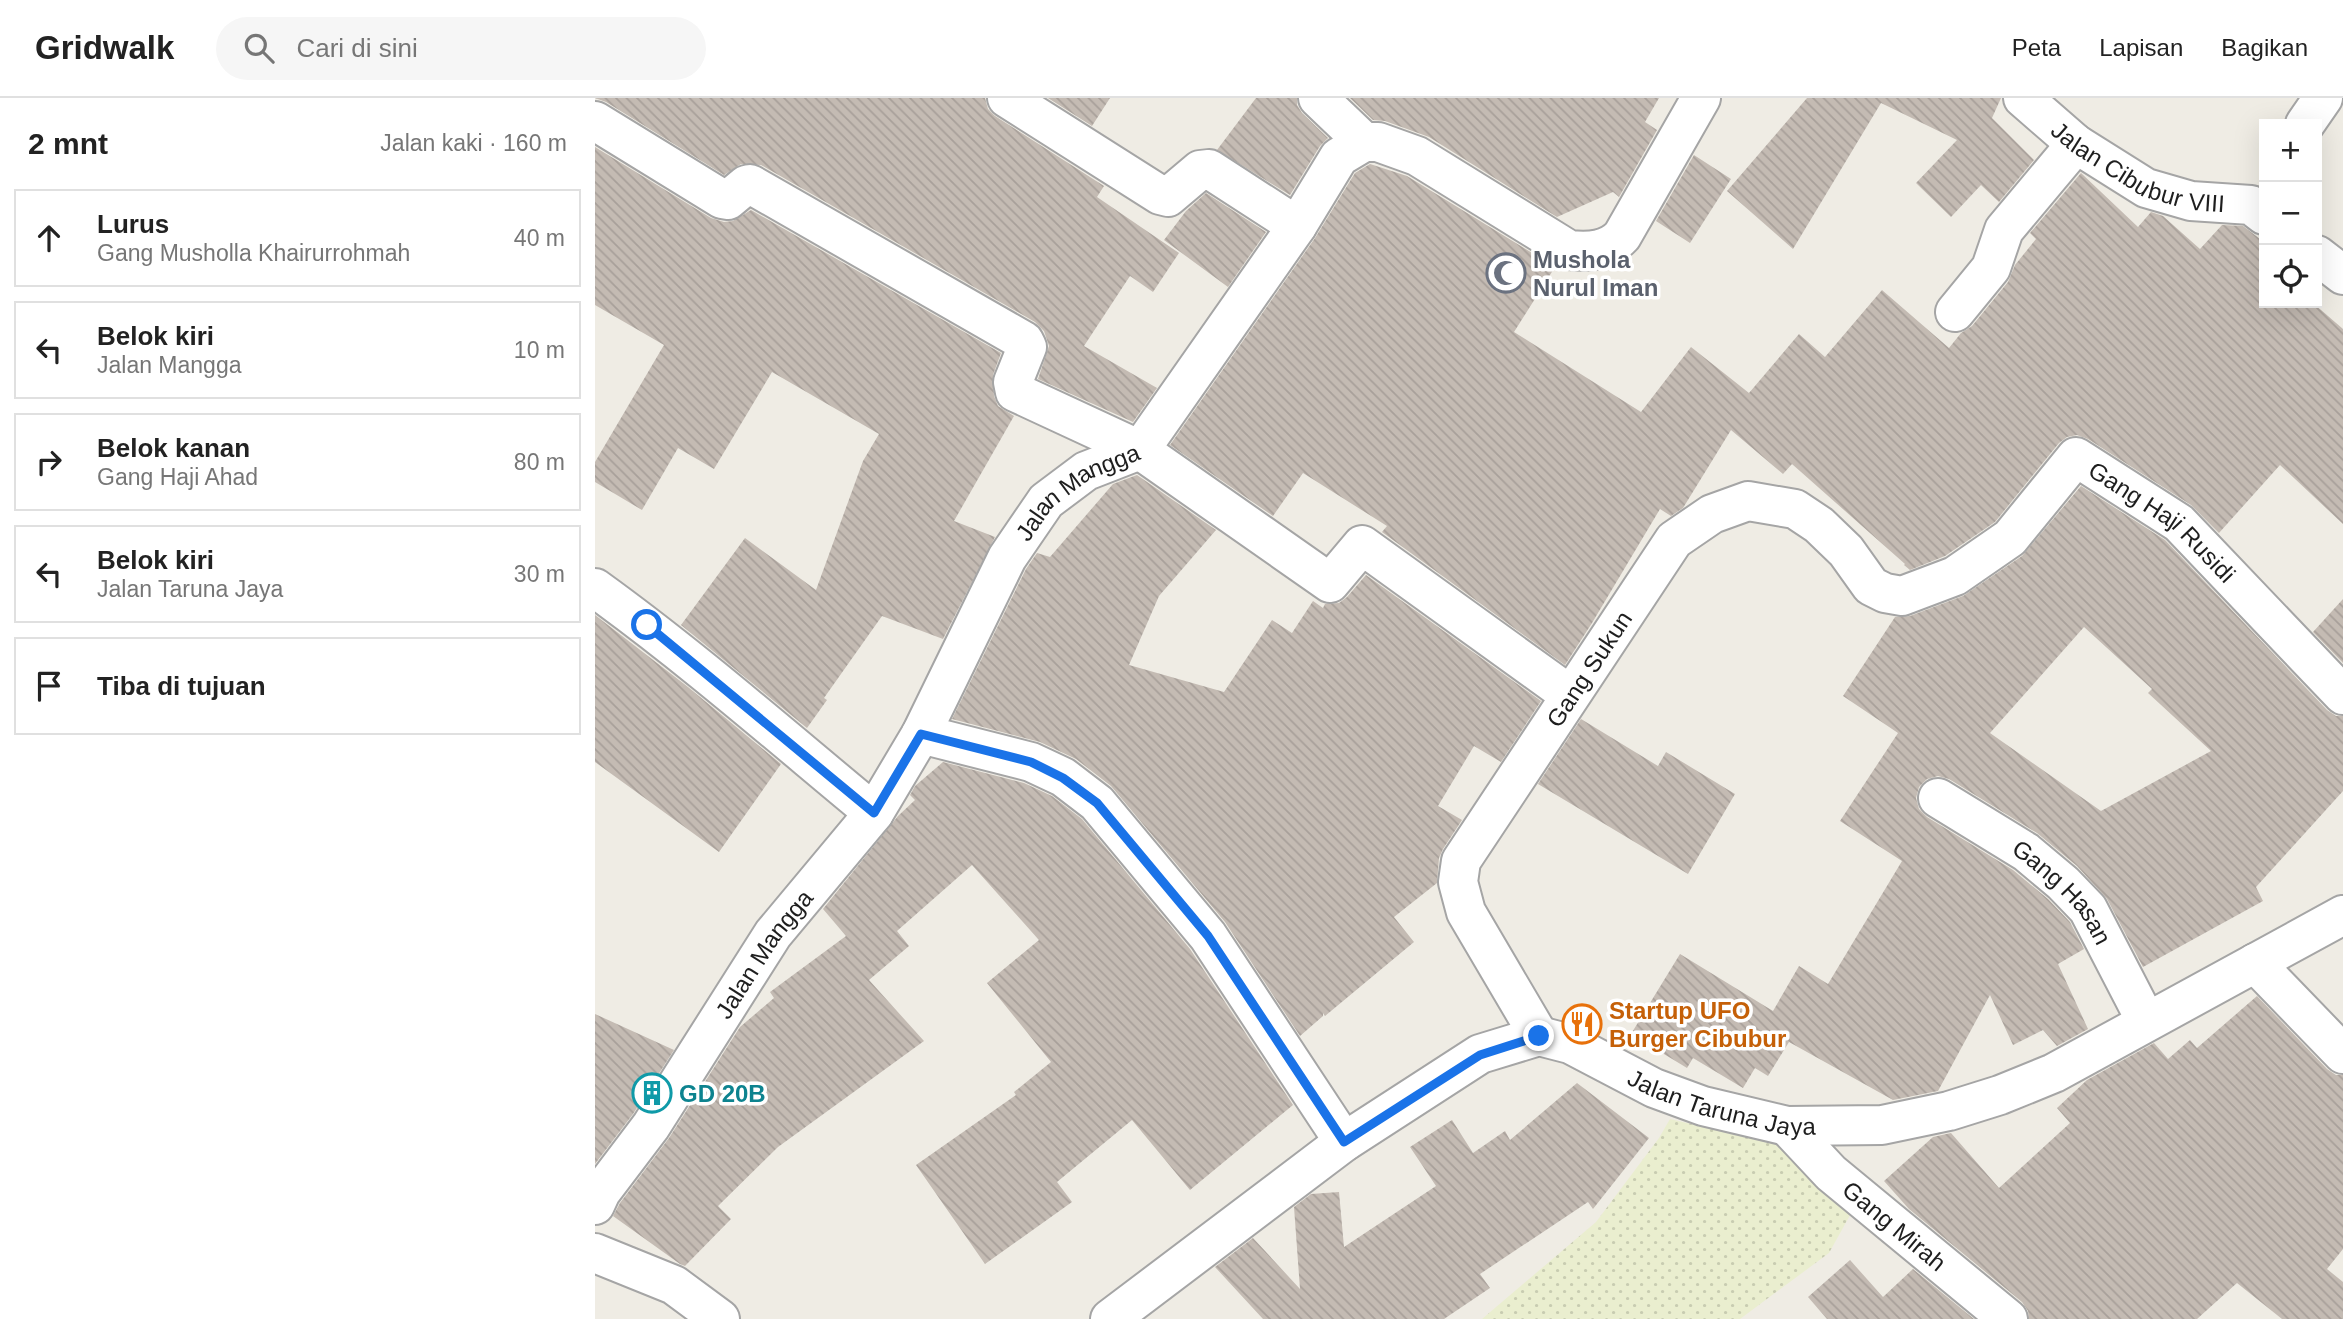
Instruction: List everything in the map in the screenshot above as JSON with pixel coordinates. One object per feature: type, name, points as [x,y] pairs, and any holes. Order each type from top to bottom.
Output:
[{"type":"street","points":[[1007,98],[1160,195],[1168,197],[1200,170],[1209,169],[1297,226]]},
{"type":"street","points":[[1318,98],[1364,142],[1378,142],[1417,156],[1569,250],[1598,250],[1613,245],[1622,236],[1701,98]]},
{"type":"street","name":"Jalan Cibubur VIII","points":[[2023,98],[2075,144],[2146,188],[2191,201],[2259,202]]},
{"type":"street","points":[[2308,119],[2323,98]]},
{"type":"street","points":[[595,121],[722,199],[728,201],[750,184],[1024,341],[1027,347],[1013,382],[1015,391],[1140,450],[1330,583],[1362,545],[1570,695]]},
{"type":"street","name":"Jalan Mangga","points":[[595,1205],[601,1192],[652,1126],[773,934],[874,813],[921,734],[1007,558],[1046,501],[1086,471],[1140,450],[1297,226],[1339,157],[1364,142]]},
{"type":"street","points":[[1955,312],[1991,268],[2004,230],[2075,144]]},
{"type":"street","points":[[2322,259],[2343,275]]},
{"type":"street","name":"Gang Haji Rusidi","points":[[1902,596],[1955,576],[2010,537],[2076,457],[2179,523],[2343,695]]},
{"type":"street","name":"Gang Sukun","points":[[1539,1036],[1466,912],[1458,882],[1461,861],[1674,540],[1712,514],[1748,500],[1795,509],[1819,525],[1846,551],[1871,586],[1885,593],[1902,596]]},
{"type":"street","points":[[595,588],[703,670],[874,813]]},
{"type":"street","points":[[921,734],[1031,762],[1063,778],[1097,803],[1208,936],[1344,1142]]},
{"type":"street","name":"Gang Hasan","points":[[1938,798],[2026,852],[2063,883],[2088,909],[2146,1021]]},
{"type":"street","name":"Jalan Taruna Jaya","points":[[1539,1036],[1570,1044],[1654,1088],[1703,1107],[1787,1126],[1882,1125],[1949,1111],[2000,1095],[2054,1073],[2343,915]]},
{"type":"street","points":[[2255,963],[2343,1054]]},
{"type":"street","points":[[1110,1319],[1344,1142],[1480,1055],[1539,1036]]},
{"type":"street","name":"Gang Mirah","points":[[1787,1126],[1831,1173],[2008,1319]]},
{"type":"street","points":[[595,1253],[674,1285],[720,1319]]},
{"type":"green space","points":[[1670,1119],[1810,1152],[1854,1208],[1829,1253],[1740,1319],[1482,1319],[1596,1222],[1659,1138]]},
{"type":"building","points":[[595,98],[985,98],[988,109],[995,116],[1104,186],[1097,197],[1179,253],[1153,292],[1130,276],[1084,346],[1157,388],[1133,422],[1038,379],[1049,346],[1044,331],[1035,322],[761,165],[741,164],[724,175],[606,102]]},
{"type":"building","points":[[1048,98],[1110,98],[1092,126]]},
{"type":"building","points":[[1256,98],[1297,98],[1297,105],[1302,113],[1328,138],[1320,146],[1290,195],[1217,150]]},
{"type":"building","points":[[1350,98],[1659,98],[1645,122],[1657,130],[1619,197],[1613,192],[1557,217],[1429,137],[1385,121],[1373,120]]},
{"type":"building","points":[[1807,98],[2001,98],[1992,118],[2034,160],[1999,202],[1981,185],[1951,217],[1916,183],[1957,140],[1881,103],[1793,249],[1727,191]]},
{"type":"building","points":[[595,147],[711,218],[724,222],[733,221],[751,210],[1001,353],[993,375],[994,396],[998,406],[1014,416],[954,521],[995,537],[943,639],[882,616],[824,698],[827,700],[807,728],[681,625],[745,538],[816,590],[863,461],[879,434],[772,372],[714,469],[678,448],[642,510],[595,482],[595,462],[664,345],[595,305]]},
{"type":"building","points":[[1694,155],[1731,179],[1690,243],[1656,221]]},
{"type":"building","points":[[1370,164],[1407,176],[1555,267],[1514,332],[1641,412],[1691,347],[1749,393],[1799,334],[1825,357],[1882,290],[1949,348],[1961,333],[1972,326],[2008,282],[2015,265],[2036,239],[2030,233],[2081,173],[2138,227],[2151,212],[2163,216],[2200,249],[2222,225],[2243,226],[2259,238],[2259,308],[2319,308],[2343,329],[2343,524],[2280,465],[2219,533],[2191,505],[2088,439],[2077,435],[2067,437],[2059,443],[1995,522],[1945,556],[1910,570],[1792,464],[1783,474],[1731,430],[1683,508],[1671,516],[1660,509],[1565,665],[1382,532],[1387,526],[1303,473],[1273,516],[1170,445],[1315,238],[1355,173]]},
{"type":"building","points":[[1206,193],[1266,232],[1228,287],[1164,240],[1186,211]]},
{"type":"building","points":[[1137,475],[1216,530],[1159,596],[1129,665],[1224,692],[1272,620],[1292,633],[1313,601],[1323,608],[1325,604],[1339,603],[1366,575],[1541,701],[1501,762],[1474,746],[1438,806],[1462,820],[1439,858],[1437,883],[1394,917],[1414,942],[1325,1016],[1323,1013],[1323,1016],[1300,1036],[1225,922],[1111,786],[1076,759],[1040,742],[952,719],[1026,569],[1037,553],[1050,557],[1113,484]]},
{"type":"building","points":[[2081,486],[2165,540],[2327,710],[2336,716],[2343,716],[2343,791],[2256,887],[2263,901],[2143,967],[2107,899],[2077,866],[2037,833],[1949,779],[1938,776],[1927,779],[1919,787],[1916,798],[1919,809],[1927,817],[2013,870],[2048,899],[2070,922],[2084,949],[2058,964],[2088,1029],[2057,1046],[2043,1030],[2013,1045],[1990,995],[1938,1091],[1893,1100],[1789,1042],[1768,1076],[1755,1068],[1743,1088],[1693,1058],[1687,1068],[1631,1034],[1680,954],[1773,1011],[1799,966],[1828,984],[1902,861],[1840,821],[1898,733],[1843,696],[1895,617],[1910,616],[1963,596],[2022,556]],"holes":[[[2084,627],[2152,689],[2148,693],[2211,751],[2101,811],[1990,733]]]},
{"type":"building","points":[[2343,599],[2343,663],[2313,632]]},
{"type":"building","points":[[595,615],[781,764],[719,852],[595,762]]},
{"type":"building","points":[[1581,719],[1658,766],[1666,752],[1735,794],[1688,874],[1538,784]]},
{"type":"building","points":[[943,762],[1024,783],[1052,796],[1082,819],[1190,949],[1293,1105],[1190,1190],[1132,1120],[1057,1182],[1072,1202],[985,1264],[916,1165],[1016,1095],[1014,1092],[1051,1062],[987,983],[1039,940],[972,865],[897,931],[909,946],[869,980],[924,1041],[778,1147],[718,1206],[731,1219],[685,1266],[680,1264],[613,1216],[669,1138],[740,1027],[774,998],[770,992],[846,936],[823,909],[898,816],[915,800],[910,795],[915,786]]},
{"type":"building","points":[[2257,996],[2327,1069],[2336,1075],[2343,1075],[2343,1249],[2327,1269],[2343,1282],[2343,1319],[2282,1319],[2237,1283],[2197,1319],[2029,1319],[2028,1311],[2022,1302],[1909,1209],[1884,1181],[1933,1137],[1951,1133],[1999,1188],[2070,1123],[2057,1108],[2087,1080],[2154,1043],[2168,1059],[2190,1040],[2197,1048]]},
{"type":"building","points":[[595,1014],[674,1050],[633,1114],[595,1164]]},
{"type":"building","points":[[1577,1083],[1649,1138],[1593,1209],[1588,1202],[1480,1274],[1490,1288],[1444,1319],[1263,1319],[1215,1267],[1253,1238],[1300,1289],[1294,1207],[1311,1194],[1339,1192],[1344,1247],[1436,1186],[1410,1147],[1452,1120],[1473,1153],[1505,1131],[1510,1140]]},
{"type":"building","points":[[1850,1260],[1883,1297],[1913,1269],[1974,1319],[1827,1319],[1808,1297]]},
{"type":"place","name":"Mushola Nurul Iman","points":[[1506,273]]},
{"type":"place","name":"Startup UFO Burger Cibubur","points":[[1582,1024]]},
{"type":"place","name":"GD 20B","points":[[652,1093]]},
{"type":"route","points":[[647,625],[874,813],[921,734],[1031,762],[1063,778],[1097,803],[1208,936],[1344,1142],[1480,1055],[1539,1036]]}]
